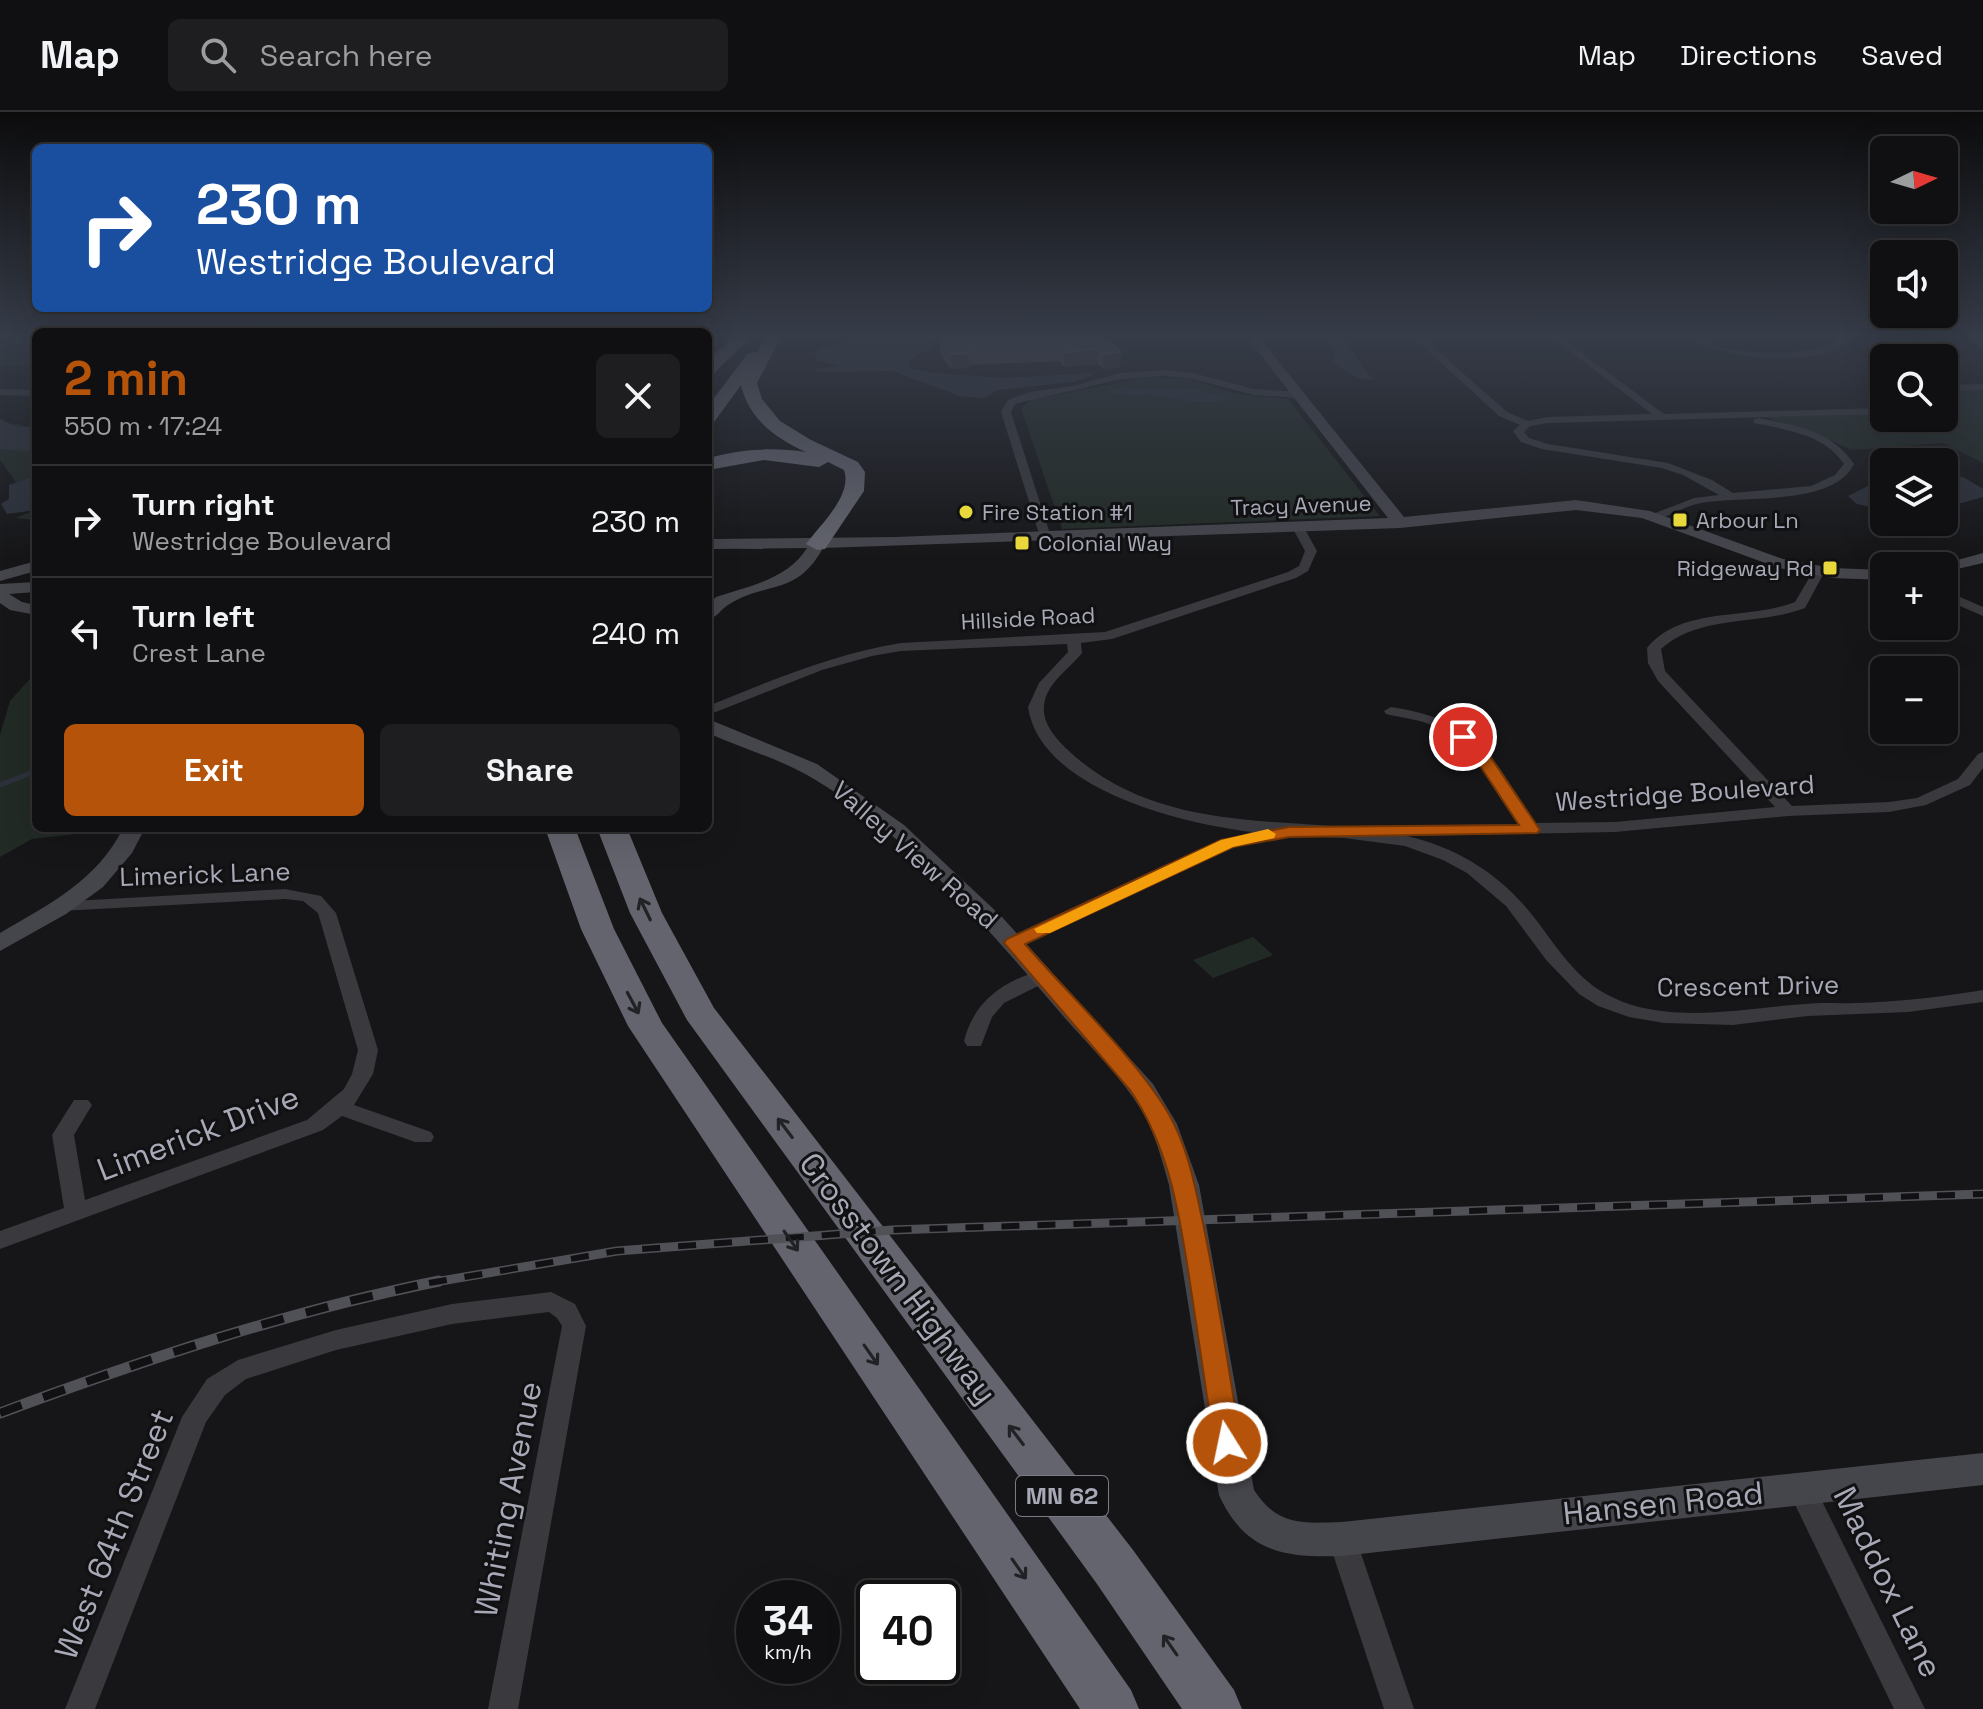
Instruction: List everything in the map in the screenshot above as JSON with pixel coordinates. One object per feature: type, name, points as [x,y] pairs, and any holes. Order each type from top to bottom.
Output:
[{"type":"highway","points":[[759,411],[781,430],[851,466],[856,472],[854,491],[817,544]]},
{"type":"highway","points":[[712,463],[736,457],[788,454],[819,460],[837,468],[845,481],[818,530],[817,544]]},
{"type":"highway","name":"MN 62","points":[[561,832],[578,886],[619,977],[646,1026],[756,1192],[1112,1709]]},
{"type":"highway","name":"Crosstown Highway","points":[[614,832],[646,913],[699,1012],[1115,1567],[1215,1709]]},
{"type":"street","points":[[1007,411],[1045,537]]},
{"type":"street","points":[[1311,411],[1400,523]]},
{"type":"street","points":[[1502,411],[1527,424]]},
{"type":"street","points":[[1653,411],[1662,417]]},
{"type":"street","points":[[1729,496],[1700,475],[1671,465],[1534,444],[1519,435],[1520,427],[1527,424],[1662,417],[1870,411]]},
{"type":"street","points":[[1654,517],[1684,503],[1812,489],[1840,478],[1849,464],[1838,449],[1812,436],[1730,415]]},
{"type":"street","name":"Tracy Avenue","points":[[712,544],[817,544],[1400,523],[1554,505],[1599,507],[1654,517],[1755,556],[1819,571],[1870,574]]},
{"type":"street","name":"Hillside Road","points":[[712,709],[817,667],[871,652],[916,646],[1074,640],[1128,630],[1292,575],[1304,568],[1311,551],[1298,527]]},
{"type":"street","points":[[712,610],[722,601],[789,577],[805,565],[817,544]]},
{"type":"street","points":[[1958,564],[1983,558]]},
{"type":"street","points":[[5,572],[32,567]]},
{"type":"street","points":[[1788,811],[1657,670],[1653,659],[1654,648],[1673,632],[1789,611],[1807,598],[1819,571]]},
{"type":"street","points":[[0,592],[32,588]]},
{"type":"street","points":[[0,592],[16,606],[32,609]]},
{"type":"street","points":[[1958,600],[1983,612]]},
{"type":"street","name":"Crescent Drive","points":[[1074,640],[1075,653],[1039,689],[1036,705],[1039,722],[1064,756],[1117,791],[1192,817],[1248,827],[1354,832],[1417,843],[1473,869],[1504,894],[1581,988],[1628,1011],[1681,1018],[1786,1015],[1983,996]]},
{"type":"street","points":[[1391,711],[1431,719],[1463,737],[1477,749],[1531,830]]},
{"type":"street","name":"Valley View Road","points":[[712,727],[795,759],[848,793],[948,878],[1043,976],[1151,1105],[1171,1143],[1184,1185],[1237,1495],[1247,1515],[1272,1534],[1296,1541],[1342,1539]]},
{"type":"street","name":"Westridge Boulevard","points":[[1013,943],[1227,844],[1289,832],[1531,830],[1677,823],[1788,811],[1889,807],[1920,802],[1964,782],[1983,757]]},
{"type":"street","points":[[0,944],[100,877],[117,859],[132,832]]},
{"type":"street","name":"Limerick Lane","points":[[60,906],[285,894],[314,899],[323,904],[368,1050],[367,1068],[357,1088],[341,1108]]},
{"type":"street","points":[[974,1041],[977,1019],[997,1000],[1008,990],[1043,976]]},
{"type":"street","name":"Limerick Drive","points":[[76,1213],[63,1135],[81,1105]]},
{"type":"street","points":[[341,1108],[423,1137]]},
{"type":"street","name":"Limerick Drive","points":[[0,1240],[285,1138],[315,1125],[341,1108]]},
{"type":"street","name":"Whiting Avenue","points":[[216,1387],[238,1371],[336,1340],[452,1314],[551,1302],[562,1306],[571,1315],[574,1326],[503,1709]]},
{"type":"street","name":"West 64th Street","points":[[80,1709],[195,1417],[216,1387]]},
{"type":"street","name":"Hansen Road","points":[[1342,1539],[1983,1469]]},
{"type":"street","name":"Maddox Lane","points":[[1801,1488],[1910,1709]]},
{"type":"street","points":[[1342,1539],[1399,1709]]},
{"type":"shaded area","points":[[1022,411],[1297,411],[1380,516],[1062,529]]},
{"type":"shaded area","points":[[1958,411],[1983,411],[1983,463],[1944,443],[1852,450],[1814,433],[1765,417],[1870,413],[1870,432],[1958,432]]},
{"type":"shaded area","points":[[0,419],[17,427],[32,427],[32,452],[0,449]]},
{"type":"shaded area","points":[[17,424],[32,428],[32,504],[0,460],[0,426]]},
{"type":"shaded area","points":[[1958,476],[1983,489],[1983,497],[1958,504]]},
{"type":"shaded area","points":[[32,477],[32,511],[7,514],[1,504],[9,499],[9,485]]},
{"type":"shaded area","points":[[1870,485],[1870,507],[1857,504],[1848,496]]},
{"type":"shaded area","points":[[32,512],[32,520],[15,518]]},
{"type":"shaded area","points":[[32,676],[32,832],[94,832],[32,839],[0,857],[0,735],[10,701]]},
{"type":"shaded area","points":[[1253,937],[1273,955],[1213,978],[1193,960]]},
{"type":"waterway","points":[[0,785],[32,773]]},
{"type":"railway","points":[[432,1282],[617,1251],[892,1230],[1983,1194]]},
{"type":"railway","points":[[432,1282],[439,1281]]},
{"type":"railway","points":[[0,1413],[217,1338],[327,1307],[432,1282]]},
{"type":"slow traffic","points":[[1044,929],[1227,844],[1268,834]]},
{"type":"place","name":"Fire Station #1","points":[[966,512]]},
{"type":"place","name":"Arbour Ln","points":[[1680,520]]},
{"type":"place","name":"Colonial Way","points":[[1022,543]]},
{"type":"place","name":"Ridgeway Rd","points":[[1830,568]]},
{"type":"route","points":[[1227,1443],[1199,1260],[1184,1185],[1171,1143],[1158,1114],[1138,1085],[1013,943],[1227,844],[1257,836],[1289,832],[1531,830],[1477,749],[1463,737]]}]
